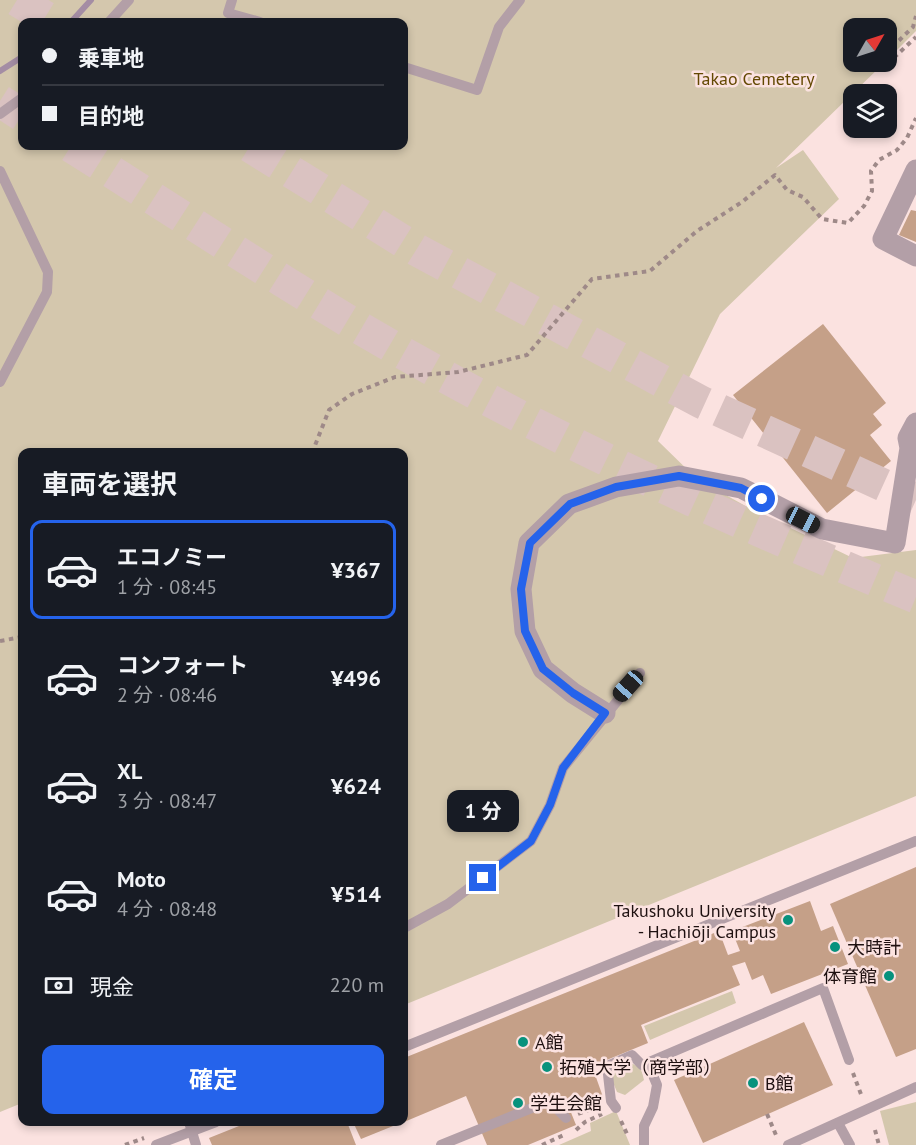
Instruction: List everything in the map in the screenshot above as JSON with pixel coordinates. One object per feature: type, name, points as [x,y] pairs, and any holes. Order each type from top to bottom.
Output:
[{"type":"street","points":[[916,171],[883,239],[916,256]]},
{"type":"street","points":[[605,713],[573,693],[543,669],[525,631],[521,589],[530,543],[570,504],[616,487],[679,476],[741,488],[822,529],[895,543],[910,448],[908,438],[916,423]]},
{"type":"lane","points":[[113,18],[129,0]]},
{"type":"lane","points":[[232,0],[228,13],[246,18]]},
{"type":"lane","points":[[408,68],[477,90],[499,27],[520,0]]},
{"type":"lane","points":[[0,114],[18,101]]},
{"type":"lane","points":[[0,171],[48,272],[47,292],[0,382]]},
{"type":"lane","points":[[408,926],[448,904],[531,841],[550,805],[563,768],[605,713],[640,673]]},
{"type":"lane","points":[[408,1045],[916,841]]},
{"type":"lane","points":[[613,1105],[607,1066],[632,1055],[642,1065],[648,1063],[823,988],[849,1060]]},
{"type":"lane","points":[[644,1145],[644,1126],[653,1107],[657,1086],[648,1063]]},
{"type":"lane","points":[[788,1145],[916,1087]]},
{"type":"lane","points":[[441,1145],[549,1101],[566,1118]]},
{"type":"lane","points":[[838,1123],[850,1145]]},
{"type":"lane","points":[[156,1145],[190,1127],[196,1145]]},
{"type":"path","points":[[897,42],[913,27],[916,16]]},
{"type":"path","points":[[897,55],[916,37]]},
{"type":"path","points":[[314,448],[329,410],[352,394],[395,377],[458,372],[527,355],[592,279],[650,272],[697,231],[742,202],[775,175],[787,190],[802,197],[822,219],[848,223],[864,206],[872,191],[871,171],[879,160],[897,150],[907,138],[916,118]]},
{"type":"path","points":[[0,641],[18,638]]},
{"type":"path","points":[[849,1060],[862,1098]]},
{"type":"path","points":[[566,1118],[613,1105]]},
{"type":"path","points":[[542,1145],[613,1105]]},
{"type":"path","points":[[613,1105],[631,1145]]},
{"type":"path","points":[[767,1114],[776,1136]]},
{"type":"path","points":[[875,1130],[879,1145]]},
{"type":"green space","name":"Takao Cemetery","points":[[0,0],[916,0],[916,31],[897,50],[897,18],[843,18],[843,72],[875,72],[862,84],[843,84],[843,103],[776,168],[803,150],[839,199],[720,314],[658,441],[697,479],[751,509],[853,558],[916,550],[916,796],[408,1003],[408,448],[18,448],[18,1105],[0,1112]]},
{"type":"green space","points":[[732,991],[736,1003],[650,1040],[644,1026]]},
{"type":"green space","points":[[629,1062],[641,1068],[644,1080],[625,1095],[617,1092],[612,1080],[617,1065]]},
{"type":"green space","points":[[916,1102],[916,1145],[889,1145],[880,1111]]},
{"type":"green space","points":[[616,1111],[630,1145],[559,1145],[591,1131],[590,1123]]},
{"type":"building","points":[[911,210],[916,211],[916,242],[899,235]]},
{"type":"building","points":[[823,324],[886,403],[873,414],[882,425],[870,435],[891,461],[827,513],[733,395]]},
{"type":"building","name":"体育館","points":[[916,867],[916,1049],[896,1057],[830,904]]},
{"type":"building","points":[[810,901],[821,931],[833,926],[848,964],[771,994],[763,975],[752,980],[745,962],[732,966],[740,985],[641,1025],[648,1043],[592,1066],[603,1097],[570,1110],[576,1125],[528,1145],[487,1145],[466,1096],[408,1120],[408,1056],[719,931],[728,955],[740,951],[732,931]]},
{"type":"building","name":"B館","points":[[804,1022],[833,1085],[703,1143],[674,1080]]},
{"type":"building","points":[[239,1126],[349,1126],[356,1145],[212,1145],[209,1138]]},
{"type":"building","points":[[355,1126],[393,1126],[361,1139]]},
{"type":"waterway","points":[[75,18],[91,0]]},
{"type":"waterway","points":[[0,71],[18,60]]},
{"type":"tunnel","points":[[17,0],[46,18]]},
{"type":"tunnel","points":[[0,101],[18,112]]},
{"type":"tunnel","points":[[77,150],[340,316],[479,395],[550,432],[695,501],[916,597]]},
{"type":"tunnel","points":[[256,150],[417,250],[701,402],[916,500]]},
{"type":"place","name":"Takushoku University - Hachiōji Campus","points":[[788,920]]},
{"type":"place","name":"大時計","points":[[835,947]]},
{"type":"place","name":"体育館","points":[[889,976]]},
{"type":"place","name":"A館","points":[[523,1042]]},
{"type":"place","name":"拓殖大学（商学部）","points":[[547,1067]]},
{"type":"place","name":"B館","points":[[753,1083]]},
{"type":"place","name":"学生会館","points":[[518,1103]]},
{"type":"route","points":[[483,878],[531,841],[550,805],[563,768],[605,713],[573,693],[543,669],[525,631],[521,589],[530,543],[570,504],[616,487],[679,476],[741,488],[762,499]]}]
